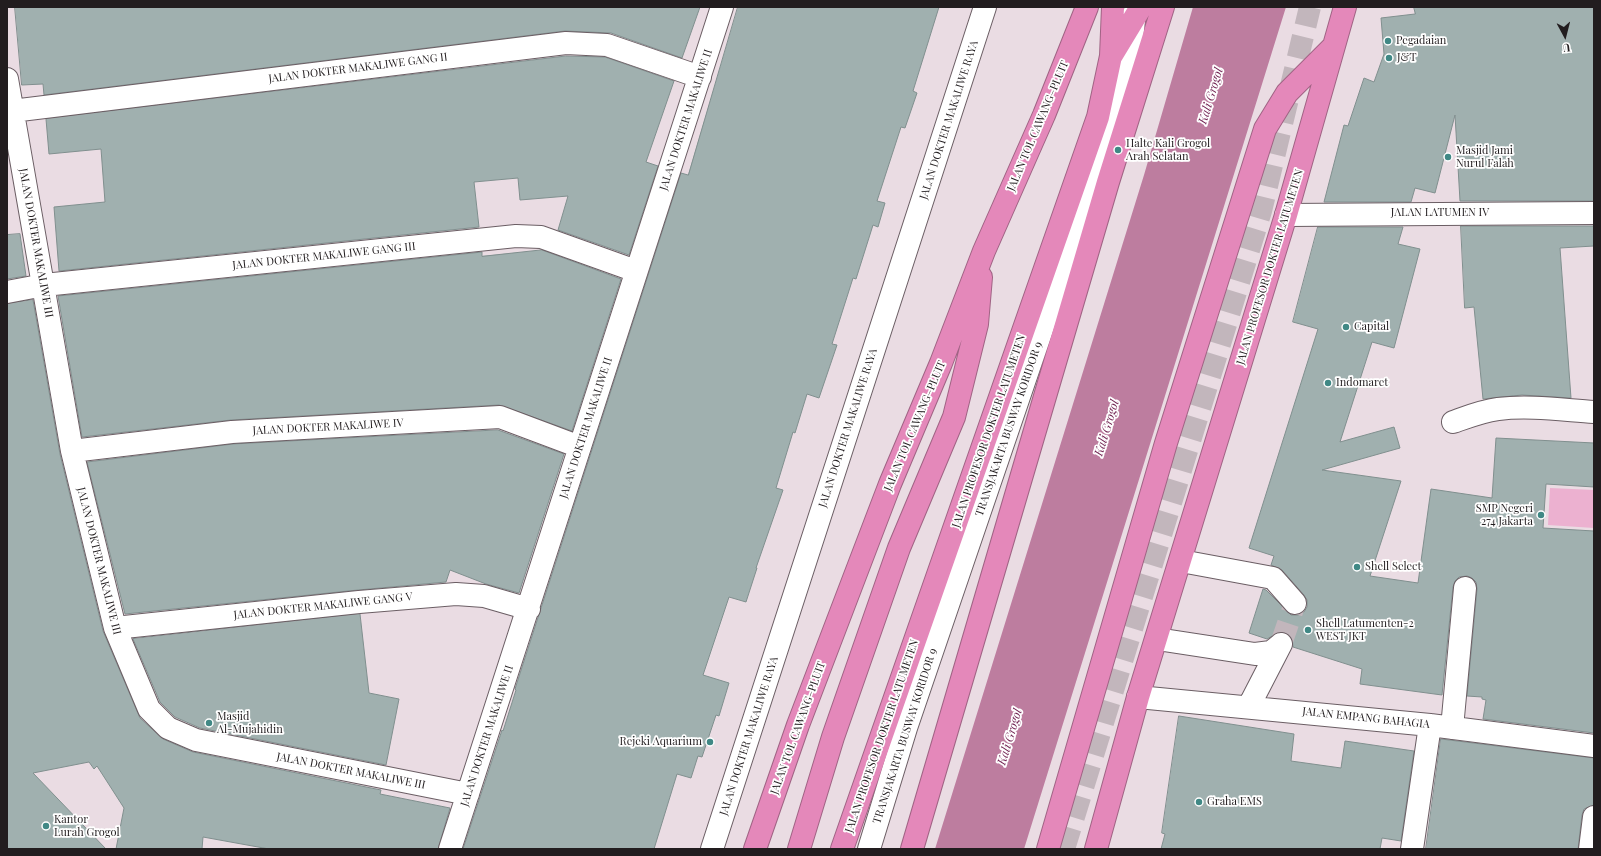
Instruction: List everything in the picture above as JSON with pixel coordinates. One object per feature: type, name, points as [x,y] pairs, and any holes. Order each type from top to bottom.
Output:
[{"type":"highway","name":"JALAN TOL CAWANG–PLUIT","points":[[755,849],[798,725],[890,484],[941,363],[984,250],[1044,115],[1087,7]]},
{"type":"highway","name":"JALAN PROFESOR DOKTER LATUMETEN","points":[[842,849],[1098,117],[1111,56],[1113,7]]},
{"type":"highway","points":[[912,849],[1106,189],[1163,7]]},
{"type":"highway","name":"JALAN PROFESOR DOKTER LATUMETEN","points":[[1096,849],[1138,697],[1286,215],[1345,7]]},
{"type":"highway","points":[[1111,56],[1136,11]]},
{"type":"highway","points":[[1048,849],[1166,443],[1265,129],[1288,93],[1335,44]]},
{"type":"highway","points":[[799,849],[833,737],[900,548],[954,418],[978,324],[984,250]]},
{"type":"street","name":"JALAN DOKTER MAKALIWE II","points":[[450,849],[529,609],[636,271],[722,7]]},
{"type":"street","name":"JALAN DOKTER MAKALIWE RAYA","points":[[712,849],[985,7]]},
{"type":"street","name":"TRANSJAKARTA BUSWAY KORIDOR 9","points":[[869,849],[909,721],[1110,130],[1129,66],[1136,11]]},
{"type":"street","name":"JALAN DOKTER MAKALIWE GANG II","points":[[12,110],[566,43],[607,45],[700,77]]},
{"type":"street","name":"JALAN DOKTER MAKALIWE III","points":[[7,79],[72,451],[115,628],[149,709],[168,728],[196,740],[468,794]]},
{"type":"street","name":"JALAN LATUMEN IV","points":[[1286,215],[1594,219]]},
{"type":"street","name":"JALAN DOKTER MAKALIWE GANG III","points":[[7,292],[44,285],[516,236],[540,237],[636,271]]},
{"type":"street","points":[[1453,422],[1498,409],[1594,412]]},
{"type":"street","name":"JALAN DOKTER MAKALIWE IV","points":[[72,451],[232,432],[500,417],[580,447]]},
{"type":"street","points":[[1181,560],[1273,578],[1295,603]]},
{"type":"street","points":[[1452,728],[1465,588]]},
{"type":"street","name":"JALAN DOKTER MAKALIWE GANG V","points":[[115,628],[359,602],[456,594],[484,596],[529,609]]},
{"type":"street","points":[[1157,639],[1255,654],[1272,652],[1282,644],[1249,706]]},
{"type":"street","name":"JALAN EMPANG BAHAGIA","points":[[1138,697],[1249,706],[1430,725],[1594,746]]},
{"type":"street","points":[[1412,849],[1430,725]]},
{"type":"street","points":[[1590,849],[1594,818]]},
{"type":"shaded area","points":[[1550,488],[1594,490],[1594,528],[1548,525]]},
{"type":"water","name":"Kali Grogol","points":[[1193,7],[1286,7],[1024,849],[935,849],[1144,175]]},
{"type":"building","points":[[15,7],[700,7],[682,58],[611,33],[565,31],[44,95],[43,84],[22,85]]},
{"type":"building","points":[[738,7],[939,7],[913,91],[917,93],[905,128],[901,127],[877,201],[885,203],[878,227],[873,225],[856,279],[853,278],[832,344],[837,345],[819,398],[807,394],[795,433],[793,432],[776,488],[783,490],[746,602],[729,597],[703,675],[729,683],[719,716],[716,715],[702,757],[698,756],[691,778],[677,774],[654,849],[463,849],[502,730],[503,731],[516,690],[515,689],[681,173],[688,175]]},
{"type":"building","points":[[1414,7],[1594,7],[1594,201],[1460,201],[1455,115],[1435,193],[1415,188],[1411,202],[1324,202],[1344,125],[1348,126],[1364,78],[1374,82],[1384,54],[1381,18],[1415,14]]},
{"type":"building","points":[[566,56],[605,57],[674,81],[646,162],[658,166],[629,255],[558,230],[568,196],[520,200],[518,178],[474,182],[479,227],[59,271],[54,207],[105,202],[101,149],[49,154],[46,119]]},
{"type":"building","points":[[1461,226],[1594,226],[1594,246],[1560,248],[1571,398],[1522,395],[1483,399],[1474,307],[1465,308]]},
{"type":"building","points":[[1318,227],[1403,227],[1398,244],[1420,249],[1394,348],[1372,342],[1340,442],[1394,427],[1400,448],[1322,470],[1401,481],[1370,576],[1418,583],[1431,489],[1492,498],[1496,438],[1594,443],[1594,487],[1546,484],[1543,528],[1594,531],[1594,733],[1483,719],[1486,700],[1482,699],[1482,697],[1467,696],[1477,589],[1476,582],[1467,576],[1459,577],[1455,581],[1453,587],[1442,695],[1360,684],[1362,669],[1293,647],[1292,638],[1286,633],[1279,632],[1267,639],[1249,633],[1263,589],[1266,590],[1291,615],[1298,615],[1304,612],[1307,607],[1307,600],[1304,595],[1282,570],[1271,565],[1274,556],[1249,548],[1318,329],[1293,322]]},
{"type":"building","points":[[20,234],[26,276],[7,279],[7,235]]},
{"type":"building","points":[[542,250],[621,279],[572,431],[499,405],[231,420],[82,437],[58,296],[482,252],[482,256]]},
{"type":"building","points":[[33,300],[60,454],[103,631],[140,718],[163,739],[193,752],[381,790],[380,794],[450,808],[438,849],[269,849],[203,837],[202,849],[116,849],[124,808],[97,766],[94,769],[89,762],[33,773],[106,849],[7,849],[7,304]]},
{"type":"building","points":[[498,430],[564,454],[519,593],[486,584],[450,570],[446,582],[125,614],[87,462],[233,444]]},
{"type":"building","points":[[360,614],[369,693],[399,699],[386,765],[200,728],[175,717],[160,702],[133,639]]},
{"type":"building","points":[[1179,716],[1294,734],[1291,761],[1341,768],[1345,741],[1414,751],[1401,841],[1382,838],[1380,849],[1161,849],[1165,834],[1162,833]]},
{"type":"building","points":[[1441,739],[1594,758],[1594,805],[1584,809],[1578,849],[1426,849]]},
{"type":"tunnel","points":[[1064,849],[1261,211],[1310,7]]},
{"type":"tunnel","points":[[1281,644],[1295,603]]},
{"type":"place","name":"Pegadaian","points":[[1388,41]]},
{"type":"place","name":"J&T","points":[[1389,58]]},
{"type":"place","name":"Halte Kali Grogol Arah Selatan","points":[[1118,150]]},
{"type":"place","name":"Masjid Jami Nurul Falah","points":[[1448,157]]},
{"type":"place","name":"Capital","points":[[1346,327]]},
{"type":"place","name":"Indomaret","points":[[1328,383]]},
{"type":"place","name":"SMP Negeri 274 Jakarta","points":[[1541,515]]},
{"type":"place","name":"Shell Select","points":[[1357,567]]},
{"type":"place","name":"Shell Latumenten-2 WEST JKT","points":[[1308,630]]},
{"type":"place","name":"Masjid Al-Mujahidin","points":[[209,723]]},
{"type":"place","name":"Rejeki Aquarium","points":[[710,742]]},
{"type":"place","name":"Graha EMS","points":[[1199,802]]},
{"type":"place","name":"Kantor Lurah Grogol","points":[[46,826]]}]
